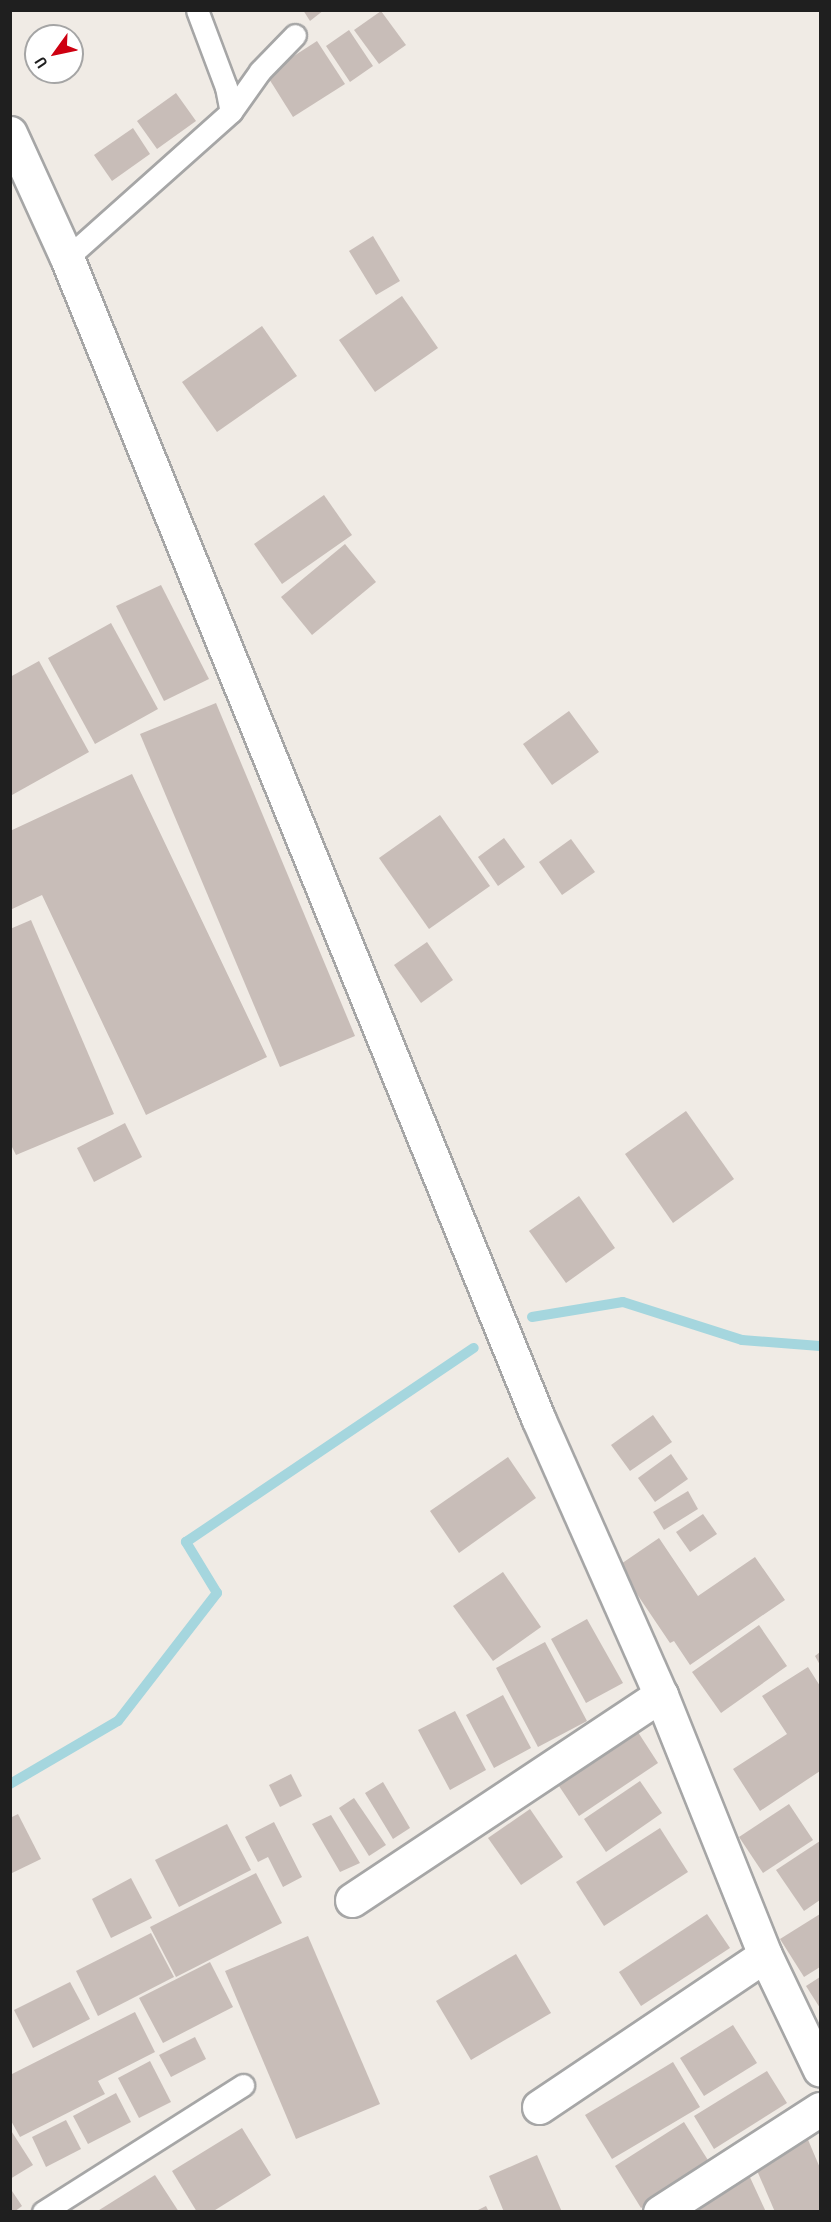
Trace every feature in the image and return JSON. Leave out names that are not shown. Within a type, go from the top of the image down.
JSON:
[{"type":"street","points":[[10,133],[67,258],[538,1418],[661,1695],[765,1956],[820,2070]]},
{"type":"street","points":[[352,1900],[661,1695]]},
{"type":"street","points":[[539,2107],[765,1956]]},
{"type":"street","points":[[660,2211],[820,2109]]},
{"type":"lane","points":[[196,10],[226,87],[231,112]]},
{"type":"lane","points":[[67,258],[231,112],[260,71],[296,35]]},
{"type":"lane","points":[[43,2211],[243,2085]]},
{"type":"building","points":[[303,10],[324,10],[310,21]]},
{"type":"building","points":[[381,11],[406,45],[379,64],[354,30]]},
{"type":"building","points":[[349,30],[373,66],[350,82],[326,46]]},
{"type":"building","points":[[317,41],[345,84],[293,117],[266,74]]},
{"type":"building","points":[[176,93],[196,121],[157,149],[137,121]]},
{"type":"building","points":[[133,128],[150,154],[112,181],[94,155]]},
{"type":"building","points":[[373,236],[400,281],[376,295],[349,251]]},
{"type":"building","points":[[402,296],[438,348],[375,392],[339,340]]},
{"type":"building","points":[[262,326],[297,376],[217,432],[182,382]]},
{"type":"building","points":[[324,495],[352,535],[282,584],[254,544]]},
{"type":"building","points":[[345,544],[376,582],[312,635],[281,597]]},
{"type":"building","points":[[161,585],[209,679],[164,701],[116,606]]},
{"type":"building","points":[[111,623],[158,709],[95,744],[48,658]]},
{"type":"building","points":[[39,661],[89,752],[12,795],[10,677]]},
{"type":"building","points":[[216,703],[355,1036],[280,1067],[140,734]]},
{"type":"building","points":[[569,711],[599,752],[552,785],[523,744]]},
{"type":"building","points":[[132,774],[267,1057],[146,1115],[42,895],[10,910],[10,831]]},
{"type":"building","points":[[440,815],[490,886],[429,929],[379,858]]},
{"type":"building","points":[[504,838],[525,867],[498,886],[478,857]]},
{"type":"building","points":[[571,839],[595,872],[562,895],[539,862]]},
{"type":"building","points":[[31,920],[114,1114],[16,1155],[10,1143],[10,929]]},
{"type":"building","points":[[427,942],[453,980],[421,1003],[394,965]]},
{"type":"building","points":[[686,1111],[734,1179],[673,1223],[625,1154]]},
{"type":"building","points":[[125,1123],[142,1157],[94,1182],[77,1148]]},
{"type":"building","points":[[579,1196],[615,1248],[566,1283],[529,1231]]},
{"type":"building","points":[[653,1415],[672,1442],[630,1471],[611,1445]]},
{"type":"building","points":[[671,1454],[688,1479],[655,1502],[638,1478]]},
{"type":"building","points":[[508,1457],[536,1498],[459,1553],[430,1511]]},
{"type":"building","points":[[688,1491],[698,1509],[664,1530],[653,1512]]},
{"type":"building","points":[[703,1514],[717,1534],[690,1552],[676,1532]]},
{"type":"building","points":[[659,1538],[698,1596],[755,1557],[785,1600],[690,1665],[674,1641],[670,1643],[618,1566]]},
{"type":"building","points":[[503,1572],[541,1627],[493,1661],[453,1606]]},
{"type":"building","points":[[587,1619],[623,1683],[586,1703],[551,1639]]},
{"type":"building","points":[[759,1625],[787,1666],[721,1713],[692,1672]]},
{"type":"building","points":[[545,1642],[587,1721],[538,1747],[496,1668]]},
{"type":"building","points":[[820,1652],[820,1665],[815,1656]]},
{"type":"building","points":[[808,1667],[820,1686],[820,1771],[760,1811],[733,1769],[787,1734],[762,1696]]},
{"type":"building","points":[[503,1695],[531,1748],[494,1768],[466,1715]]},
{"type":"building","points":[[455,1711],[486,1770],[450,1790],[418,1730]]},
{"type":"building","points":[[634,1726],[658,1763],[579,1816],[555,1780]]},
{"type":"building","points":[[291,1774],[302,1796],[280,1807],[269,1785]]},
{"type":"building","points":[[640,1781],[662,1813],[606,1852],[584,1819]]},
{"type":"building","points":[[383,1782],[410,1828],[393,1839],[365,1793]]},
{"type":"building","points":[[354,1798],[386,1845],[369,1856],[339,1808]]},
{"type":"building","points":[[789,1804],[813,1840],[763,1873],[739,1837]]},
{"type":"building","points":[[530,1809],[563,1857],[521,1885],[488,1838]]},
{"type":"building","points":[[18,1814],[41,1859],[10,1874],[10,1818]]},
{"type":"building","points":[[331,1815],[360,1863],[340,1872],[312,1824]]},
{"type":"building","points":[[274,1822],[302,1877],[283,1887],[268,1857],[258,1862],[245,1837]]},
{"type":"building","points":[[227,1824],[251,1870],[179,1907],[155,1860]]},
{"type":"building","points":[[660,1828],[688,1872],[604,1926],[576,1882]]},
{"type":"building","points":[[820,1841],[820,1900],[804,1911],[776,1870]]},
{"type":"building","points":[[256,1873],[282,1923],[176,1977],[150,1927]]},
{"type":"building","points":[[131,1878],[152,1918],[111,1938],[92,1899]]},
{"type":"building","points":[[707,1914],[730,1948],[641,2006],[619,1972]]},
{"type":"building","points":[[820,1914],[820,1967],[804,1977],[780,1939]]},
{"type":"building","points":[[151,1933],[174,1977],[98,2016],[76,1971]]},
{"type":"building","points":[[308,1936],[380,2104],[296,2139],[225,1971]]},
{"type":"building","points":[[516,1954],[551,2013],[471,2060],[436,2001]]},
{"type":"building","points":[[210,1962],[233,2007],[163,2043],[139,1998]]},
{"type":"building","points":[[820,1977],[820,2008],[806,1986]]},
{"type":"building","points":[[70,1982],[90,2019],[33,2048],[14,2010]]},
{"type":"building","points":[[135,2012],[155,2052],[98,2081],[105,2094],[20,2137],[10,2119],[10,2075]]},
{"type":"building","points":[[733,2025],[757,2063],[704,2096],[680,2058]]},
{"type":"building","points":[[195,2037],[206,2059],[171,2077],[159,2055]]},
{"type":"building","points":[[150,2061],[171,2102],[139,2118],[118,2078]]},
{"type":"building","points":[[673,2062],[700,2107],[612,2159],[585,2115]]},
{"type":"building","points":[[767,2071],[787,2103],[714,2149],[694,2116]]},
{"type":"building","points":[[116,2093],[131,2122],[88,2144],[73,2116]]},
{"type":"building","points":[[66,2120],[81,2149],[46,2167],[32,2137]]},
{"type":"building","points":[[684,2122],[711,2165],[641,2208],[615,2166]]},
{"type":"building","points":[[242,2128],[271,2175],[212,2212],[197,2212],[172,2171]]},
{"type":"building","points":[[10,2129],[33,2165],[10,2179]]},
{"type":"building","points":[[806,2135],[820,2168],[820,2212],[775,2212],[752,2159]]},
{"type":"building","points":[[537,2155],[562,2212],[504,2212],[489,2176]]},
{"type":"building","points":[[748,2173],[766,2212],[701,2212],[694,2198]]},
{"type":"building","points":[[155,2175],[179,2212],[96,2212]]},
{"type":"building","points":[[10,2188],[22,2206],[14,2212],[10,2212]]},
{"type":"building","points":[[486,2206],[489,2212],[474,2212]]},
{"type":"waterway","points":[[532,1317],[623,1302],[742,1340],[820,1346]]},
{"type":"waterway","points":[[10,1784],[118,1721],[217,1593],[186,1542],[474,1348]]}]
